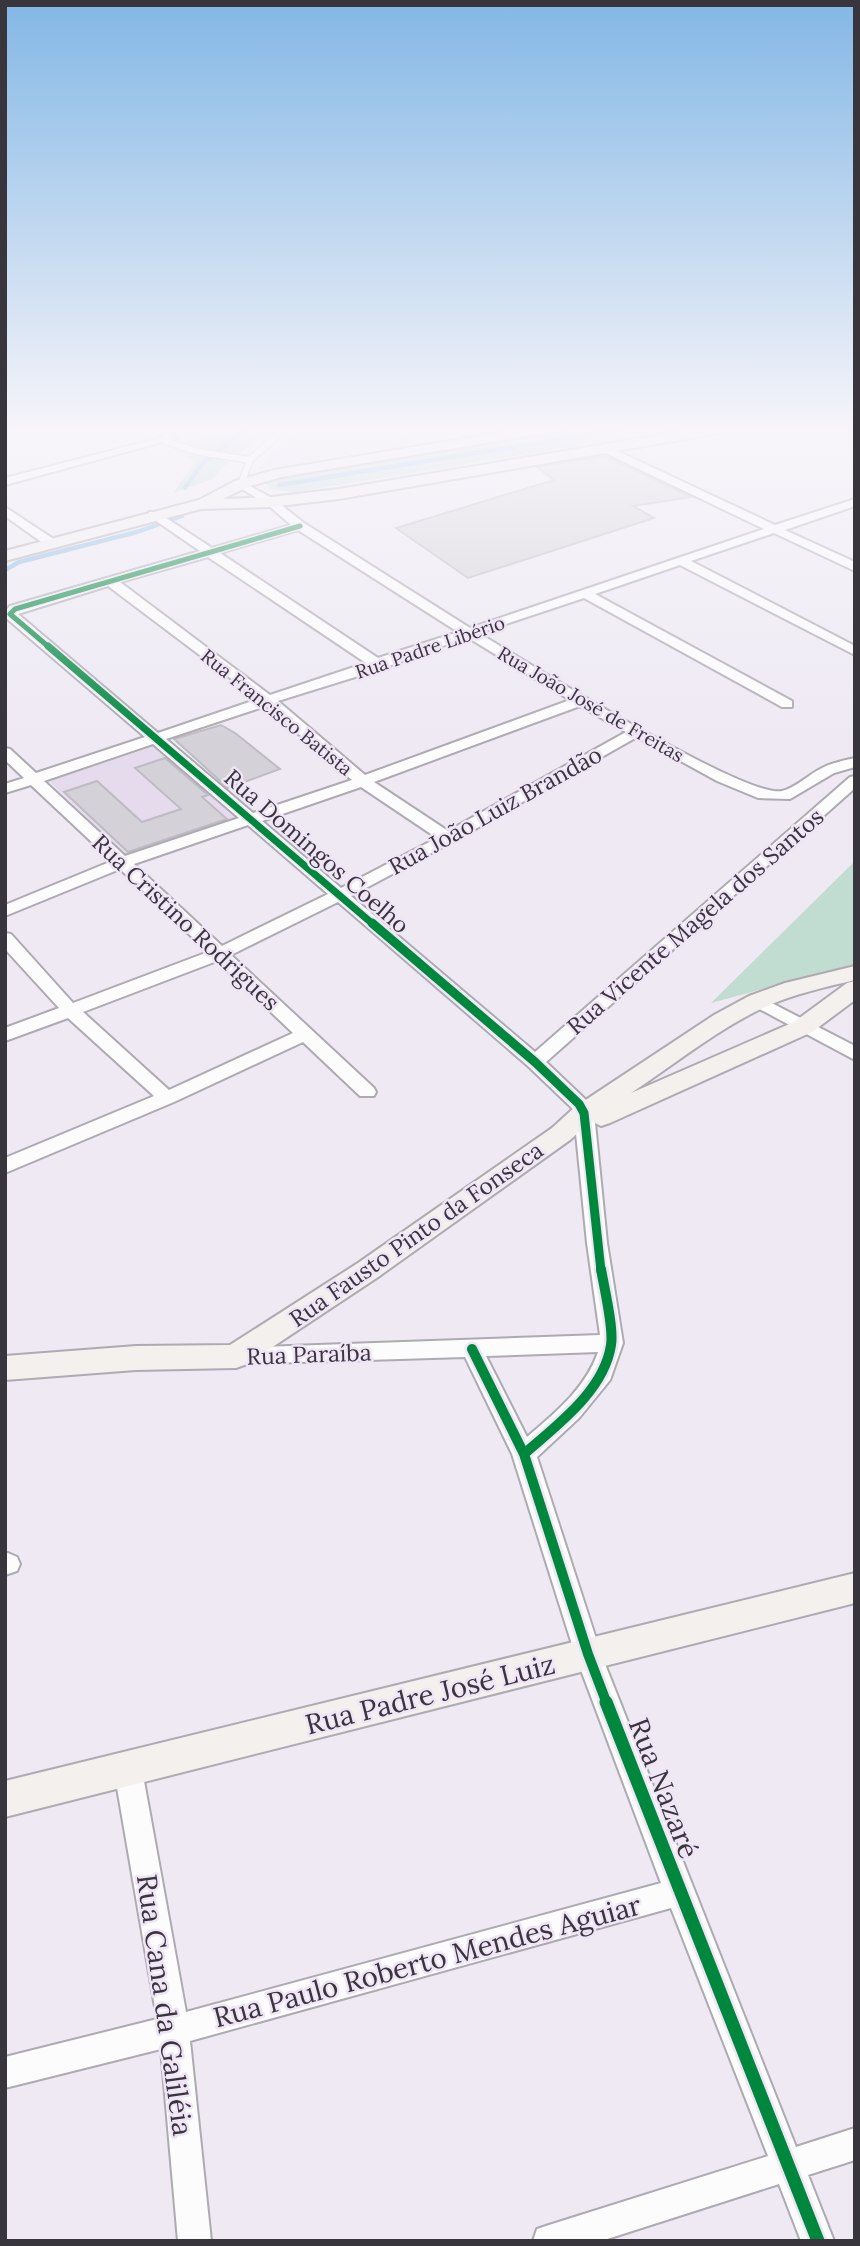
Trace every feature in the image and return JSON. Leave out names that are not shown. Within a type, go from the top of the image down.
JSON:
[{"type":"street","points":[[35,532],[51,543]]},
{"type":"street","points":[[5,556],[95,532]]},
{"type":"street","points":[[180,532],[379,665]]},
{"type":"street","points":[[110,581],[279,532]]},
{"type":"street","name":"Rua João José de Freitas","points":[[309,532],[581,701],[722,778],[758,793],[775,796],[793,793],[830,770],[855,762]]},
{"type":"street","name":"Rua Padre Libério","points":[[5,789],[770,532]]},
{"type":"street","points":[[779,532],[855,567]]},
{"type":"street","points":[[681,561],[855,651]]},
{"type":"street","name":"Rua Domingos Coelho","points":[[110,581],[15,609],[10,614],[535,1062],[579,1104],[577,1124]]},
{"type":"street","name":"Rua Francisco Batista","points":[[110,581],[269,701],[363,780],[448,838]]},
{"type":"street","points":[[586,594],[787,704]]},
{"type":"street","points":[[5,911],[124,862],[581,701]]},
{"type":"street","name":"Rua João Luiz Brandão","points":[[5,1035],[221,953],[448,838],[636,732]]},
{"type":"street","name":"Rua Cristino Rodrigues","points":[[5,752],[367,1092]]},
{"type":"street","name":"Rua Vicente Magela dos Santos","points":[[535,1062],[855,780]]},
{"type":"street","points":[[5,938],[69,1009],[167,1098]]},
{"type":"street","name":"Rua Fausto Pinto da Fonseca","points":[[236,1356],[379,1263],[723,1020],[758,1001],[793,988],[855,973]]},
{"type":"street","name":"Rua Fausto Pinto da Fonseca","points":[[577,1124],[803,1027],[855,988]]},
{"type":"street","points":[[758,1001],[855,1054]]},
{"type":"street","points":[[5,1166],[167,1098],[305,1034]]},
{"type":"street","points":[[670,1056],[697,1074]]},
{"type":"street","points":[[524,1454],[571,1412],[602,1374],[612,1343],[577,1124]]},
{"type":"street","name":"Rua Paraíba","points":[[5,1368],[136,1358],[612,1343]]},
{"type":"street","name":"Rua Nazaré","points":[[472,1349],[524,1454],[588,1654],[818,2241]]},
{"type":"street","name":"Rua Padre José Luiz","points":[[5,1799],[855,1588]]},
{"type":"street","name":"Rua Cana da Galiléia","points":[[128,1770],[174,2030],[195,2241]]},
{"type":"street","name":"Rua Paulo Roberto Mendes Aguiar","points":[[5,2073],[174,2030],[679,1892]]},
{"type":"street","points":[[549,2241],[855,2144]]},
{"type":"shaded area","points":[[155,746],[238,818],[129,858],[49,781]]},
{"type":"green space","points":[[855,861],[855,964],[711,1003]]},
{"type":"building","points":[[401,532],[611,532],[468,578]]},
{"type":"building","points":[[221,725],[280,769],[228,788],[174,739]]},
{"type":"building","points":[[165,758],[208,795],[202,797],[227,819],[128,852],[64,792],[97,781],[142,822],[181,809],[135,768]]},
{"type":"waterway","points":[[5,570],[19,562],[138,532]]},
{"type":"cycle path","points":[[280,532],[15,609],[10,614],[535,1062],[579,1104],[584,1113],[597,1243],[612,1343],[602,1374],[571,1412],[524,1454]]},
{"type":"cycle path","points":[[472,1349],[524,1454],[588,1654],[818,2241]]}]
